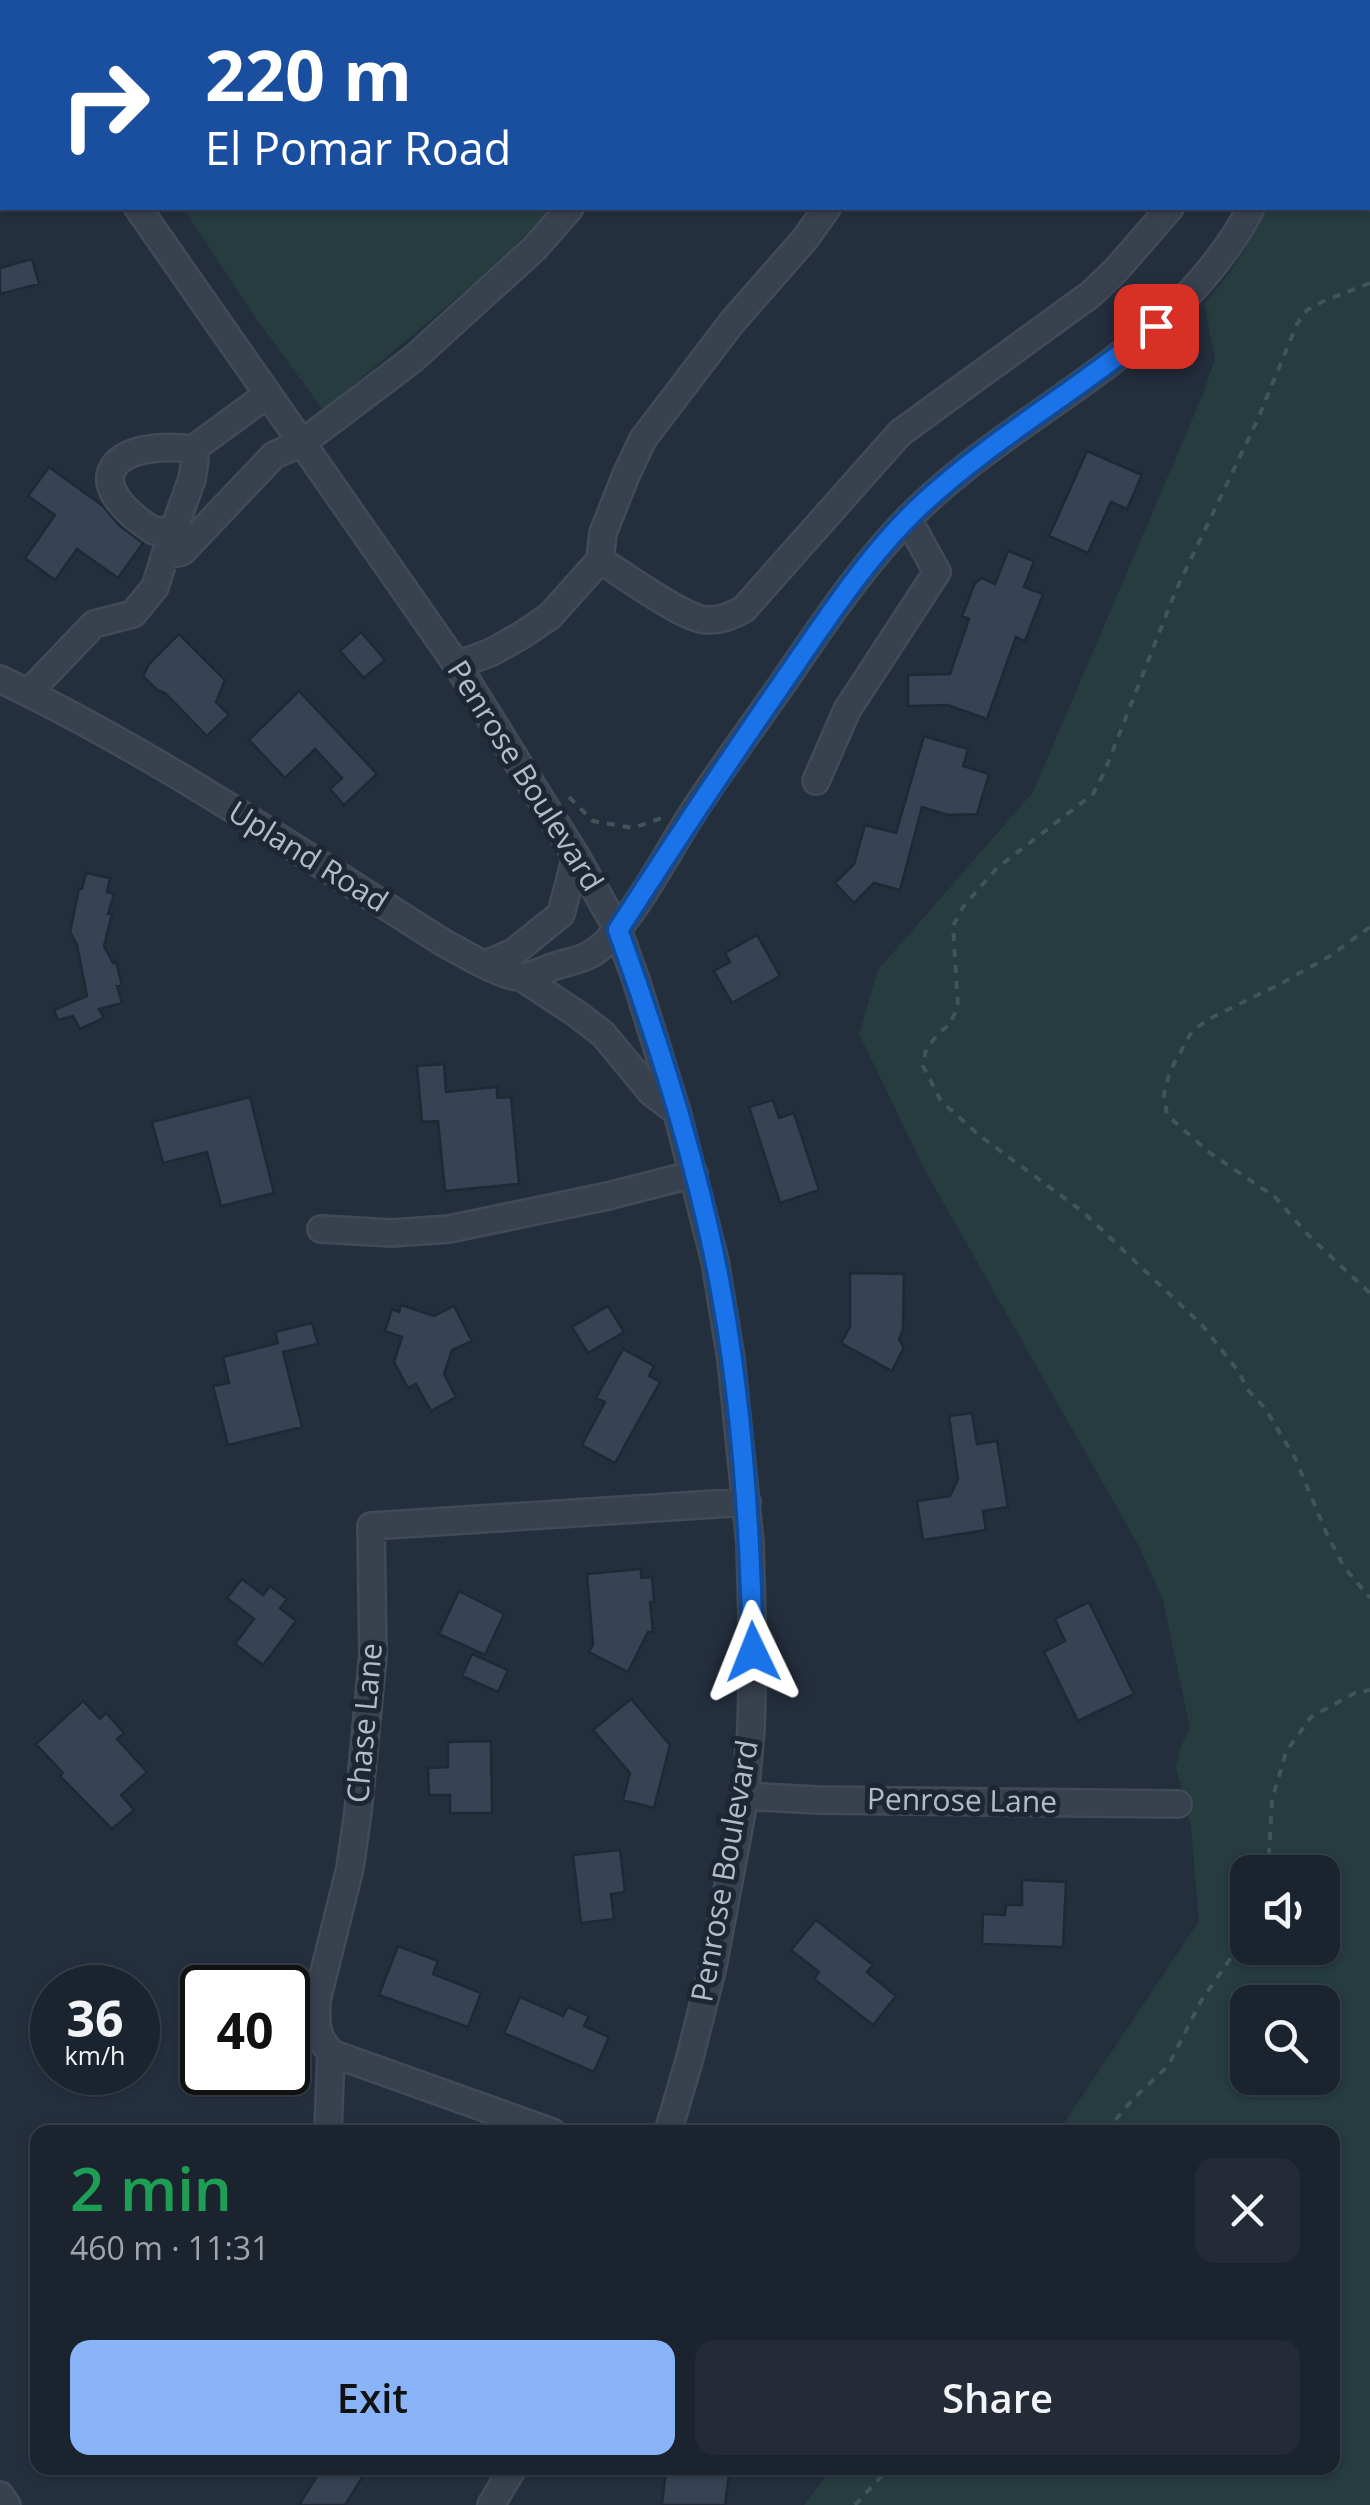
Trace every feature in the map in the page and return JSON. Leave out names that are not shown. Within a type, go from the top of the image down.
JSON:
[{"type":"street","name":"Penrose Boulevard","points":[[139,210],[457,665],[576,856],[618,930],[677,1112],[722,1298],[747,1502],[753,1652],[745,1796],[712,1966],[670,2125]]},
{"type":"street","points":[[166,555],[182,552],[274,455],[302,443],[413,359],[534,249],[568,210]]},
{"type":"street","points":[[457,665],[492,652],[550,616],[600,560],[603,533],[643,439],[733,321],[826,210]]},
{"type":"street","points":[[600,560],[688,615],[706,620],[728,618],[744,609],[900,433],[1091,294],[1168,210]]},
{"type":"street","points":[[520,977],[591,954],[618,930],[694,810],[824,624],[859,575],[908,519],[951,479],[1156,326],[1210,270],[1232,242],[1249,210]]},
{"type":"street","points":[[174,530],[154,530],[116,499],[111,490],[114,466],[123,456],[138,450],[160,446],[193,449],[268,394]]},
{"type":"street","points":[[28,693],[94,624],[133,614],[156,587],[192,479],[193,449]]},
{"type":"street","points":[[816,781],[868,675],[938,572],[908,519]]},
{"type":"street","name":"Upland Road","points":[[0,680],[196,786],[444,943],[520,977],[602,1034],[651,1092],[677,1112]]},
{"type":"street","points":[[486,964],[514,952],[561,914],[576,856]]},
{"type":"street","points":[[321,1230],[392,1232],[449,1228],[694,1174]]},
{"type":"street","name":"Chase Lane","points":[[330,2053],[320,2040],[317,2000],[350,1868],[360,1795],[373,1655],[371,1526],[747,1502]]},
{"type":"street","name":"Penrose Lane","points":[[745,1796],[1178,1804]]},
{"type":"street","points":[[328,2125],[330,2053],[532,2125]]},
{"type":"street","points":[[491,2505],[509,2475]]},
{"type":"street","points":[[0,2495],[7,2505]]},
{"type":"path","points":[[1370,283],[1307,310],[1296,324],[1265,404],[1176,590],[1104,774],[1092,794],[997,868],[963,907],[953,926],[958,1006],[950,1024],[926,1049],[923,1066],[941,1101],[980,1136],[1082,1211],[1202,1325],[1240,1372],[1247,1389],[1264,1408],[1295,1458],[1344,1567],[1370,1598]]},
{"type":"path","points":[[1370,928],[1330,956],[1192,1031],[1170,1071],[1164,1094],[1167,1115],[1210,1153],[1275,1197],[1310,1237],[1370,1293]]},
{"type":"path","points":[[1269,1855],[1272,1800],[1286,1752],[1311,1717],[1355,1693],[1370,1690]]},
{"type":"path","points":[[1110,2125],[1168,2066],[1200,2001],[1230,1958]]},
{"type":"path","points":[[854,2505],[882,2475]]},
{"type":"green space","points":[[184,210],[549,210],[502,260],[323,410]]},
{"type":"green space","points":[[1264,210],[1370,210],[1370,2505],[804,2505],[827,2475],[1340,2475],[1340,2125],[1063,2125],[1199,1921],[1191,1826],[1176,1767],[1190,1728],[1163,1600],[1139,1546],[927,1174],[859,1034],[878,970],[1033,792],[1203,394],[1215,359],[1204,304],[1239,259]]},
{"type":"building","points":[[32,259],[39,284],[0,294],[0,268]]},
{"type":"building","points":[[1087,451],[1142,475],[1127,509],[1111,502],[1088,553],[1049,536]]},
{"type":"building","points":[[49,467],[103,506],[119,525],[143,543],[118,578],[77,549],[55,580],[25,558],[55,515],[28,496]]},
{"type":"building","points":[[1008,551],[1034,561],[1024,587],[1043,594],[1025,641],[1016,637],[987,719],[948,705],[908,706],[908,675],[950,674],[969,619],[962,616],[975,583],[982,578],[995,584]]},
{"type":"building","points":[[361,632],[385,660],[364,678],[340,651]]},
{"type":"building","points":[[179,634],[225,680],[216,702],[229,715],[207,736],[143,676],[149,664]]},
{"type":"building","points":[[299,691],[377,774],[344,805],[330,789],[342,778],[315,749],[285,778],[249,740]]},
{"type":"building","points":[[924,736],[968,749],[963,766],[989,774],[977,814],[948,815],[922,807],[900,890],[874,883],[854,903],[835,883],[854,864],[865,825],[896,833]]},
{"type":"building","points":[[86,873],[110,878],[107,892],[114,894],[104,946],[116,962],[122,1003],[99,1009],[104,1018],[80,1029],[73,1016],[58,1020],[54,1010],[87,996],[77,945],[70,932]]},
{"type":"building","points":[[757,935],[780,976],[732,1003],[714,971],[730,962],[725,953]]},
{"type":"building","points":[[444,1064],[446,1092],[497,1087],[497,1098],[511,1097],[519,1184],[445,1191],[438,1121],[422,1122],[417,1066]]},
{"type":"building","points":[[250,1097],[274,1193],[221,1206],[207,1152],[163,1163],[152,1122]]},
{"type":"building","points":[[773,1100],[779,1118],[794,1113],[819,1190],[780,1203],[749,1107]]},
{"type":"building","points":[[850,1273],[904,1274],[903,1329],[899,1340],[904,1347],[892,1371],[841,1343],[850,1327]]},
{"type":"building","points":[[401,1305],[434,1316],[454,1306],[472,1341],[452,1350],[444,1374],[456,1397],[431,1411],[416,1384],[408,1388],[394,1362],[402,1337],[385,1331],[392,1309],[399,1312]]},
{"type":"building","points":[[608,1306],[624,1332],[588,1353],[572,1327]]},
{"type":"building","points":[[312,1323],[318,1344],[283,1352],[302,1427],[228,1445],[213,1386],[229,1383],[223,1357],[278,1343],[275,1332]]},
{"type":"building","points":[[623,1349],[654,1366],[649,1376],[660,1382],[615,1463],[582,1445],[605,1402],[596,1398]]},
{"type":"building","points":[[972,1413],[977,1444],[997,1441],[1008,1507],[983,1511],[986,1530],[923,1540],[917,1501],[950,1496],[958,1479],[949,1416]]},
{"type":"building","points":[[641,1569],[641,1578],[652,1577],[653,1632],[648,1632],[628,1672],[589,1652],[593,1645],[587,1574]]},
{"type":"building","points":[[242,1579],[263,1595],[270,1586],[287,1599],[280,1608],[296,1621],[263,1665],[235,1644],[254,1619],[227,1598]]},
{"type":"building","points":[[459,1591],[504,1614],[485,1655],[439,1634]]},
{"type":"building","points":[[1089,1602],[1134,1694],[1078,1721],[1044,1652],[1065,1641],[1055,1619]]},
{"type":"building","points":[[472,1654],[508,1670],[498,1692],[462,1676]]},
{"type":"building","points":[[631,1699],[670,1745],[654,1808],[623,1800],[630,1773],[593,1730]]},
{"type":"building","points":[[83,1701],[100,1719],[106,1713],[124,1733],[117,1739],[147,1772],[121,1795],[134,1810],[112,1829],[60,1776],[63,1773],[36,1744]]},
{"type":"building","points":[[491,1741],[492,1813],[450,1813],[450,1795],[429,1795],[428,1768],[448,1767],[448,1742]]},
{"type":"building","points":[[620,1850],[625,1892],[611,1894],[614,1919],[581,1923],[573,1855]]},
{"type":"building","points":[[1022,1880],[1066,1882],[1063,1947],[982,1944],[983,1914],[1005,1915],[1006,1905],[1022,1905]]},
{"type":"building","points":[[816,1920],[873,1965],[867,1972],[896,1996],[873,2025],[814,1979],[819,1972],[791,1950]]},
{"type":"building","points":[[398,1946],[438,1961],[433,1974],[481,1993],[468,2027],[379,1995]]},
{"type":"building","points":[[520,1997],[563,2016],[568,2007],[589,2016],[584,2026],[609,2037],[594,2072],[504,2033]]},
{"type":"building","points":[[318,2475],[364,2475],[345,2505],[299,2505]]},
{"type":"building","points":[[665,2475],[729,2475],[725,2505],[662,2505]]},
{"type":"route","points":[[753,1652],[747,1502],[722,1298],[677,1112],[618,930],[694,810],[859,575],[891,536],[951,479],[1156,326]]}]
